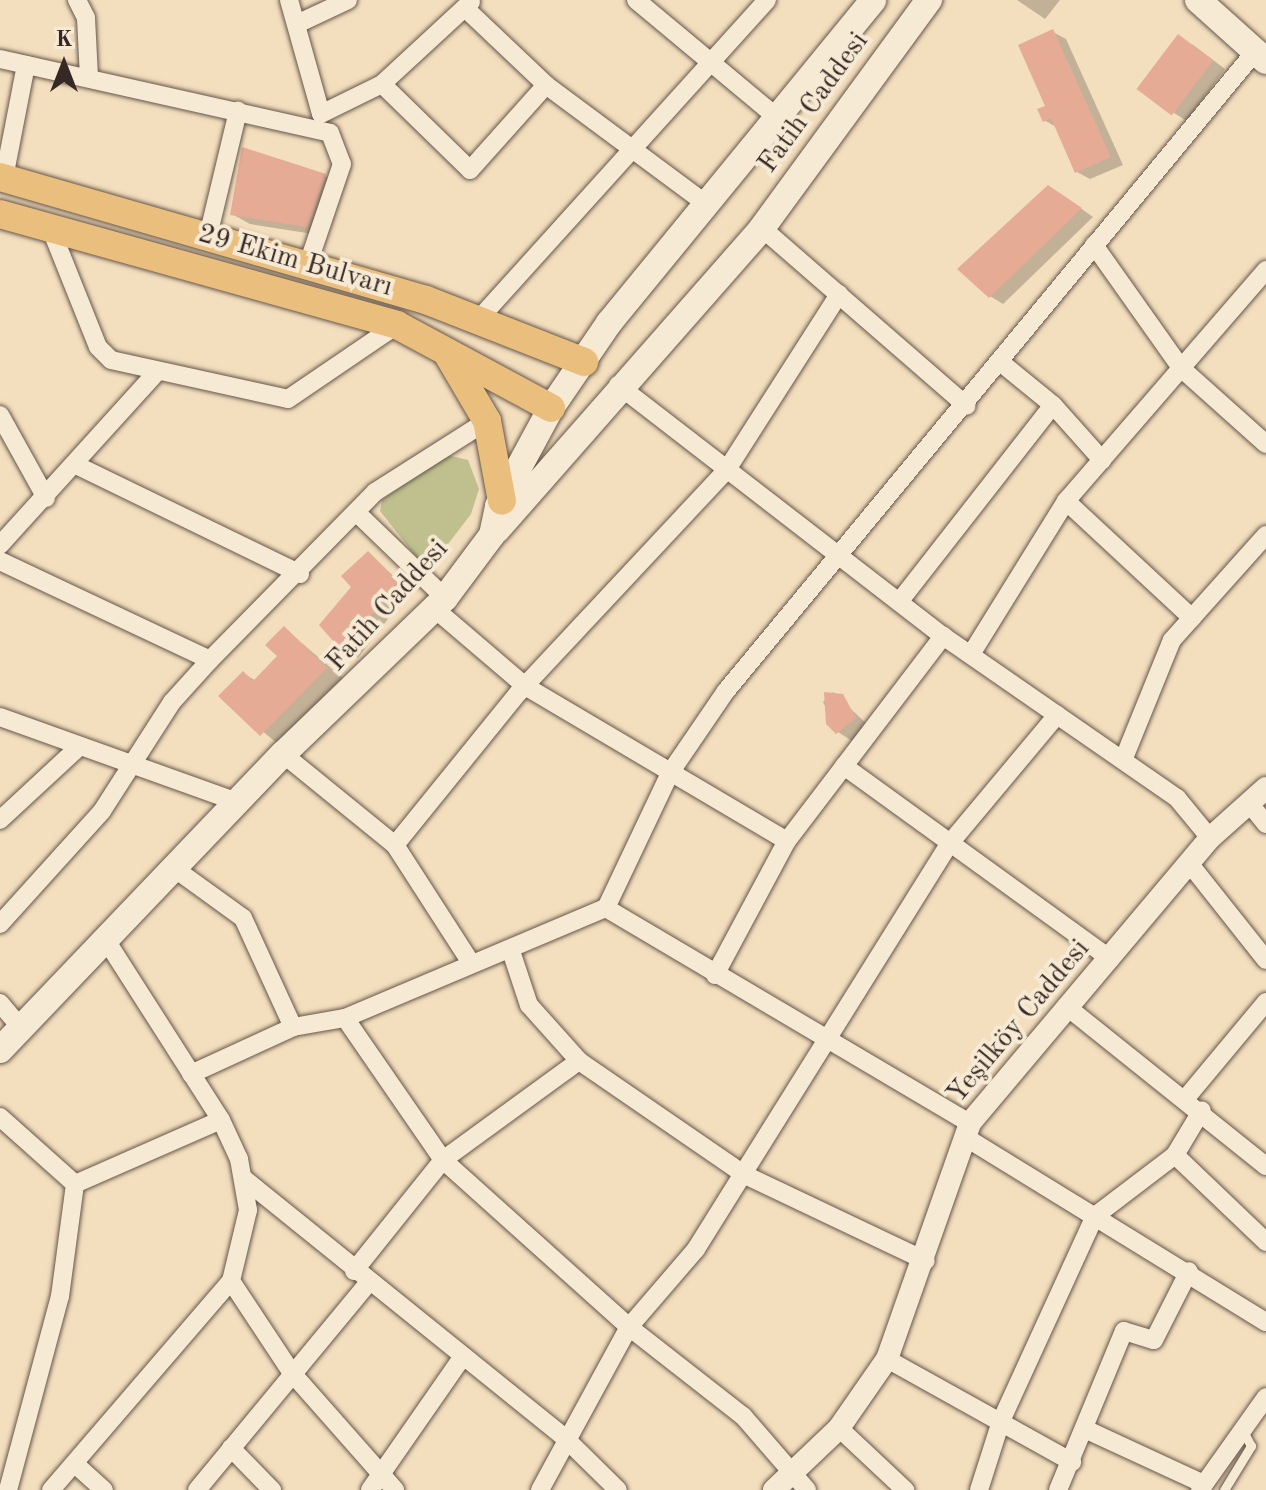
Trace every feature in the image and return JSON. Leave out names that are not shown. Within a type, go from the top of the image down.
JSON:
[{"type":"main road","name":"Fatih Caddesi","points":[[492,535],[502,501],[551,408],[706,204],[781,121],[873,0]]},
{"type":"main road","name":"Fatih Caddesi","points":[[0,1050],[19,1026],[178,871],[283,754],[440,604],[492,535],[618,385],[762,228],[929,0]]},
{"type":"main road","points":[[1198,0],[1260,57]]},
{"type":"main road","name":"29 Ekim Bulvarı","points":[[2,177],[308,264],[478,320],[584,362]]},
{"type":"main road","name":"29 Ekim Bulvarı","points":[[2,218],[50,227],[397,325],[551,408]]},
{"type":"main road","points":[[445,349],[487,421],[502,501]]},
{"type":"main road","points":[[584,362],[618,385]]},
{"type":"main road","points":[[551,408],[584,426]]},
{"type":"street","points":[[77,0],[86,18],[89,78]]},
{"type":"street","points":[[289,0],[299,23],[318,121],[336,139],[342,155],[308,264]]},
{"type":"street","points":[[299,23],[348,0]]},
{"type":"street","points":[[636,0],[781,121]]},
{"type":"street","points":[[478,320],[767,0]]},
{"type":"street","points":[[0,59],[238,111],[318,121],[382,84],[469,4],[546,85],[706,204]]},
{"type":"street","points":[[191,1074],[293,1027],[345,1018],[469,960],[511,951],[606,908],[670,773],[840,552],[967,406],[999,361],[1094,245],[1260,57]]},
{"type":"street","points":[[2,177],[26,65]]},
{"type":"street","points":[[382,84],[470,170],[546,85]]},
{"type":"street","points":[[208,236],[238,111]]},
{"type":"street","points":[[50,227],[98,347],[111,360],[288,399],[397,325]]},
{"type":"street","points":[[762,228],[967,406]]},
{"type":"street","points":[[1094,245],[1181,368],[1266,444]]},
{"type":"street","points":[[973,651],[1066,501],[1266,270]]},
{"type":"street","points":[[395,845],[525,686],[726,471],[839,294]]},
{"type":"street","points":[[999,361],[1053,405],[1102,460]]},
{"type":"street","points":[[0,545],[78,466],[158,371]]},
{"type":"street","points":[[618,385],[726,471],[840,552],[943,636],[973,651],[1057,715],[1124,758],[1177,798],[1210,838]]},
{"type":"street","points":[[899,602],[1053,405]]},
{"type":"street","points":[[0,415],[46,498]]},
{"type":"street","points":[[0,924],[137,766],[172,702],[210,660],[300,574],[375,492],[487,421]]},
{"type":"street","points":[[78,466],[300,574]]},
{"type":"street","points":[[1066,501],[1192,618]]},
{"type":"street","points":[[357,513],[440,604],[525,686],[787,841]]},
{"type":"street","points":[[1124,758],[1172,640],[1266,535]]},
{"type":"street","points":[[0,561],[210,660]]},
{"type":"street","points":[[715,975],[787,841],[943,636]]},
{"type":"street","points":[[540,1490],[565,1438],[629,1327],[696,1249],[745,1175],[823,1038],[950,843],[1057,715]]},
{"type":"street","points":[[0,717],[237,802]]},
{"type":"street","points":[[0,820],[80,746]]},
{"type":"street","points":[[283,754],[395,845],[469,960]]},
{"type":"street","points":[[844,766],[1111,959]]},
{"type":"street","name":"Yeşilköy Caddesi","points":[[774,1490],[839,1428],[887,1359],[926,1261],[968,1130],[1066,1006],[1193,868],[1210,838],[1266,788]]},
{"type":"street","points":[[1249,803],[1266,824]]},
{"type":"street","points":[[1193,868],[1266,960]]},
{"type":"street","points":[[178,871],[243,918],[293,1027]]},
{"type":"street","points":[[606,908],[823,1038],[968,1130],[1095,1216],[1189,1271],[1266,1322]]},
{"type":"street","points":[[51,1490],[231,1281],[248,1210],[243,1178],[221,1120],[106,940]]},
{"type":"street","points":[[511,951],[529,1005],[579,1061],[745,1175],[926,1261]]},
{"type":"street","points":[[1186,1098],[1266,1002]]},
{"type":"street","points":[[0,1003],[19,1026]]},
{"type":"street","points":[[1066,1006],[1202,1110],[1266,1166]]},
{"type":"street","points":[[345,1018],[443,1160],[629,1327],[743,1416],[795,1470],[807,1490]]},
{"type":"street","points":[[197,1490],[292,1373],[443,1160],[579,1061]]},
{"type":"street","points":[[979,1490],[1001,1421],[1095,1216],[1175,1155],[1202,1110]]},
{"type":"street","points":[[0,1117],[75,1184]]},
{"type":"street","points":[[75,1184],[221,1120]]},
{"type":"street","points":[[1175,1155],[1266,1242]]},
{"type":"street","points":[[243,1178],[361,1277],[565,1438],[618,1490]]},
{"type":"street","points":[[8,1490],[60,1296],[75,1184]]},
{"type":"street","points":[[1058,1490],[1087,1430],[1124,1331],[1154,1340],[1189,1271]]},
{"type":"street","points":[[231,1281],[292,1373],[376,1483],[395,1490]]},
{"type":"street","points":[[376,1483],[463,1356]]},
{"type":"street","points":[[887,1359],[1072,1462]]},
{"type":"street","points":[[1087,1430],[1202,1487],[1266,1397]]},
{"type":"street","points":[[839,1428],[905,1490]]},
{"type":"street","points":[[231,1448],[272,1490]]},
{"type":"street","points":[[75,1464],[104,1490]]},
{"type":"lane","points":[[1224,1490],[1251,1446],[1242,1429]]},
{"type":"green space","points":[[447,455],[468,460],[479,489],[471,514],[432,565],[422,564],[380,511],[382,500]]},
{"type":"building","points":[[1053,29],[1111,157],[1075,173],[1051,118],[1043,122],[1037,109],[1045,106],[1018,45]]},
{"type":"building","points":[[1178,34],[1213,60],[1172,116],[1136,89]]},
{"type":"building","points":[[242,147],[326,174],[308,227],[230,215]]},
{"type":"building","points":[[1048,185],[1082,208],[989,298],[957,269]]},
{"type":"building","points":[[368,551],[398,581],[343,652],[319,625],[351,587],[341,576]]},
{"type":"building","points":[[284,626],[327,668],[260,736],[218,696],[243,671],[253,681],[277,656],[265,645]]},
{"type":"building","points":[[824,692],[843,694],[856,718],[836,734],[826,724]]}]
